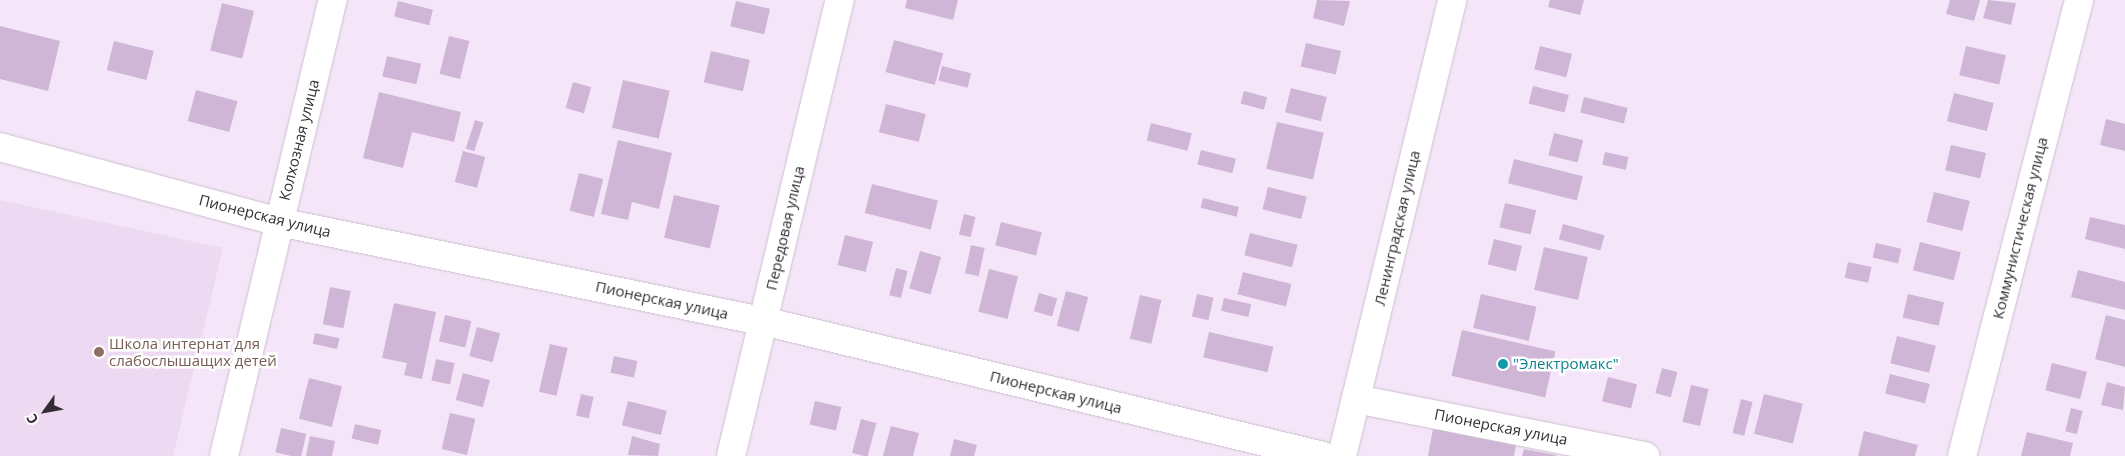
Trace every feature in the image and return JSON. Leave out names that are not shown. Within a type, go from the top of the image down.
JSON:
[{"type":"street","name":"Колхозная улица","points":[[224,456],[333,0]]},
{"type":"street","name":"Передовая улица","points":[[731,456],[840,0]]},
{"type":"street","name":"Ленинградская улица","points":[[1342,456],[1452,0]]},
{"type":"street","name":"Коммунистическая улица","points":[[1962,456],[2079,0]]},
{"type":"street","name":"Пионерская улица","points":[[0,147],[279,222],[763,321],[1322,456]]},
{"type":"street","name":"Пионерская улица","points":[[1356,399],[1645,456]]},
{"type":"shaded area","name":"Школа интернат для слабослышащих детей","points":[[0,200],[223,248],[173,456],[0,456]]},
{"type":"building","points":[[907,0],[958,0],[953,20],[905,8]]},
{"type":"building","points":[[1317,0],[1350,1],[1344,26],[1313,18]]},
{"type":"building","points":[[1550,0],[1584,0],[1580,15],[1548,7]]},
{"type":"building","points":[[1950,0],[1980,0],[1974,21],[1946,14]]},
{"type":"building","points":[[1988,0],[2016,3],[2011,25],[1983,18]]},
{"type":"building","points":[[398,1],[433,10],[429,25],[394,17]]},
{"type":"building","points":[[736,1],[770,9],[764,34],[730,26]]},
{"type":"building","points":[[222,3],[254,11],[242,59],[210,51]]},
{"type":"building","points":[[0,26],[60,41],[48,91],[0,79]]},
{"type":"building","points":[[449,36],[469,41],[460,79],[440,74]]},
{"type":"building","points":[[894,40],[943,53],[935,85],[885,72]]},
{"type":"building","points":[[114,41],[154,51],[147,80],[107,70]]},
{"type":"building","points":[[1306,43],[1341,51],[1336,74],[1301,66]]},
{"type":"building","points":[[1540,46],[1572,54],[1566,77],[1534,69]]},
{"type":"building","points":[[1966,46],[2006,55],[1999,84],[1959,75]]},
{"type":"building","points":[[711,51],[750,60],[743,91],[704,82]]},
{"type":"building","points":[[387,56],[421,64],[416,84],[382,76]]},
{"type":"building","points":[[942,66],[971,73],[967,88],[938,81]]},
{"type":"building","points":[[623,80],[670,91],[659,139],[612,128]]},
{"type":"building","points":[[573,82],[591,87],[584,113],[566,108]]},
{"type":"building","points":[[1533,86],[1569,95],[1565,112],[1529,103]]},
{"type":"building","points":[[1291,88],[1327,97],[1321,121],[1285,112]]},
{"type":"building","points":[[196,90],[238,101],[229,132],[188,121]]},
{"type":"building","points":[[1244,91],[1267,97],[1264,110],[1241,104]]},
{"type":"building","points":[[379,92],[461,112],[454,142],[412,132],[403,168],[363,158]]},
{"type":"building","points":[[1954,93],[1994,103],[1987,131],[1947,121]]},
{"type":"building","points":[[1584,97],[1628,108],[1624,123],[1580,113]]},
{"type":"building","points":[[886,104],[926,114],[919,142],[879,132]]},
{"type":"building","points":[[2106,119],[2125,124],[2125,151],[2100,145]]},
{"type":"building","points":[[475,120],[484,123],[474,151],[466,149]]},
{"type":"building","points":[[1277,122],[1324,133],[1313,180],[1266,169]]},
{"type":"building","points":[[1151,123],[1192,133],[1187,151],[1147,140]]},
{"type":"building","points":[[1554,133],[1583,140],[1578,163],[1548,155]]},
{"type":"building","points":[[618,140],[672,153],[659,209],[632,202],[628,220],[601,214]]},
{"type":"building","points":[[1951,145],[1986,153],[1980,178],[1945,170]]},
{"type":"building","points":[[1201,150],[1236,159],[1232,173],[1197,165]]},
{"type":"building","points":[[463,151],[485,157],[477,188],[455,182]]},
{"type":"building","points":[[1605,152],[1628,157],[1626,170],[1602,165]]},
{"type":"building","points":[[1514,159],[1583,176],[1577,200],[1508,183]]},
{"type":"building","points":[[579,173],[603,179],[594,217],[570,211]]},
{"type":"building","points":[[872,184],[938,200],[931,230],[865,213]]},
{"type":"building","points":[[1268,187],[1307,197],[1301,219],[1262,209]]},
{"type":"building","points":[[1934,192],[1970,201],[1962,231],[1927,222]]},
{"type":"building","points":[[674,195],[720,206],[710,248],[664,238]]},
{"type":"building","points":[[1203,198],[1239,207],[1236,217],[1201,208]]},
{"type":"building","points":[[1505,203],[1536,210],[1531,235],[1499,227]]},
{"type":"building","points":[[964,214],[976,217],[971,237],[959,234]]},
{"type":"building","points":[[2090,217],[2125,225],[2125,249],[2085,239]]},
{"type":"building","points":[[1001,222],[1042,232],[1036,255],[995,245]]},
{"type":"building","points":[[1563,224],[1605,235],[1600,251],[1559,239]]},
{"type":"building","points":[[1250,233],[1298,245],[1292,267],[1244,255]]},
{"type":"building","points":[[845,235],[873,242],[866,272],[838,265]]},
{"type":"building","points":[[1494,239],[1522,246],[1516,271],[1488,264]]},
{"type":"building","points":[[1920,242],[1961,252],[1954,280],[1913,270]]},
{"type":"building","points":[[1876,243],[1901,249],[1898,263],[1873,258]]},
{"type":"building","points":[[971,245],[985,248],[979,276],[965,273]]},
{"type":"building","points":[[1544,247],[1588,257],[1578,300],[1534,290]]},
{"type":"building","points":[[920,251],[941,257],[930,295],[909,288]]},
{"type":"building","points":[[1848,262],[1871,267],[1868,283],[1845,278]]},
{"type":"building","points":[[896,268],[908,271],[901,298],[889,295]]},
{"type":"building","points":[[989,269],[1018,276],[1007,319],[978,312]]},
{"type":"building","points":[[2078,270],[2125,282],[2125,310],[2071,297]]},
{"type":"building","points":[[1243,272],[1292,284],[1286,306],[1237,294]]},
{"type":"building","points":[[330,287],[351,291],[343,328],[323,324]]},
{"type":"building","points":[[1066,291],[1088,297],[1079,332],[1057,326]]},
{"type":"building","points":[[1039,293],[1057,298],[1052,317],[1034,311]]},
{"type":"building","points":[[1197,294],[1214,298],[1208,320],[1192,316]]},
{"type":"building","points":[[1481,294],[1537,307],[1529,341],[1473,328]]},
{"type":"building","points":[[1908,294],[1944,302],[1939,326],[1903,317]]},
{"type":"building","points":[[1140,295],[1161,300],[1151,344],[1130,339]]},
{"type":"building","points":[[1224,298],[1251,304],[1248,317],[1221,311]]},
{"type":"building","points":[[394,303],[436,312],[422,379],[404,375],[407,363],[382,358]]},
{"type":"building","points":[[445,315],[471,321],[465,347],[439,341]]},
{"type":"building","points":[[2106,315],[2125,320],[2125,367],[2095,359]]},
{"type":"building","points":[[477,327],[500,333],[492,362],[469,356]]},
{"type":"building","name":"\"Электромакс\"","points":[[1462,330],[1556,352],[1545,397],[1451,376]]},
{"type":"building","points":[[1209,332],[1273,347],[1267,372],[1203,357]]},
{"type":"building","points":[[315,333],[339,338],[337,349],[313,344]]},
{"type":"building","points":[[1897,336],[1936,346],[1929,373],[1890,363]]},
{"type":"building","points":[[550,344],[568,348],[557,396],[539,392]]},
{"type":"building","points":[[614,356],[637,361],[634,378],[610,373]]},
{"type":"building","points":[[436,359],[455,363],[450,384],[431,381]]},
{"type":"building","points":[[2052,363],[2087,372],[2080,399],[2045,390]]},
{"type":"building","points":[[1662,368],[1677,372],[1671,397],[1655,393]]},
{"type":"building","points":[[463,373],[490,380],[483,407],[456,400]]},
{"type":"building","points":[[1890,374],[1930,384],[1925,403],[1885,393]]},
{"type":"building","points":[[1608,377],[1637,384],[1631,409],[1602,401]]},
{"type":"building","points":[[309,378],[342,386],[332,427],[299,419]]},
{"type":"building","points":[[2107,382],[2125,387],[2123,410],[2101,405]]},
{"type":"building","points":[[1691,385],[1709,389],[1700,426],[1682,422]]},
{"type":"building","points":[[581,394],[594,397],[589,418],[576,415]]},
{"type":"building","points":[[1764,394],[1803,404],[1793,443],[1754,434]]},
{"type":"building","points":[[1741,399],[1753,402],[1744,436],[1733,433]]},
{"type":"building","points":[[628,401],[667,411],[661,435],[622,425]]},
{"type":"building","points":[[815,401],[841,407],[836,430],[810,424]]},
{"type":"building","points":[[2071,408],[2083,411],[2077,434],[2065,431]]},
{"type":"building","points":[[450,413],[475,419],[467,455],[442,449]]},
{"type":"building","points":[[861,419],[876,423],[868,456],[852,453]]},
{"type":"building","points":[[1434,423],[1517,440],[1514,456],[1428,456]]},
{"type":"building","points":[[355,424],[381,430],[378,445],[352,439]]},
{"type":"building","points":[[891,426],[919,433],[913,456],[883,456]]},
{"type":"building","points":[[281,428],[306,434],[301,456],[275,452]]},
{"type":"building","points":[[1864,431],[1918,445],[1915,456],[1858,456]]},
{"type":"building","points":[[2027,432],[2073,443],[2070,456],[2021,456]]},
{"type":"building","points":[[310,436],[335,441],[332,456],[306,456]]},
{"type":"building","points":[[632,436],[660,444],[658,456],[628,455]]},
{"type":"building","points":[[954,439],[977,445],[974,456],[950,456]]},
{"type":"building","points":[[1524,449],[1556,455],[1556,456],[1522,456]]},
{"type":"place","name":"Школа интернат для слабослышащих детей","points":[[99,352]]},
{"type":"place","name":"\"Электромакс\"","points":[[1503,364]]}]
